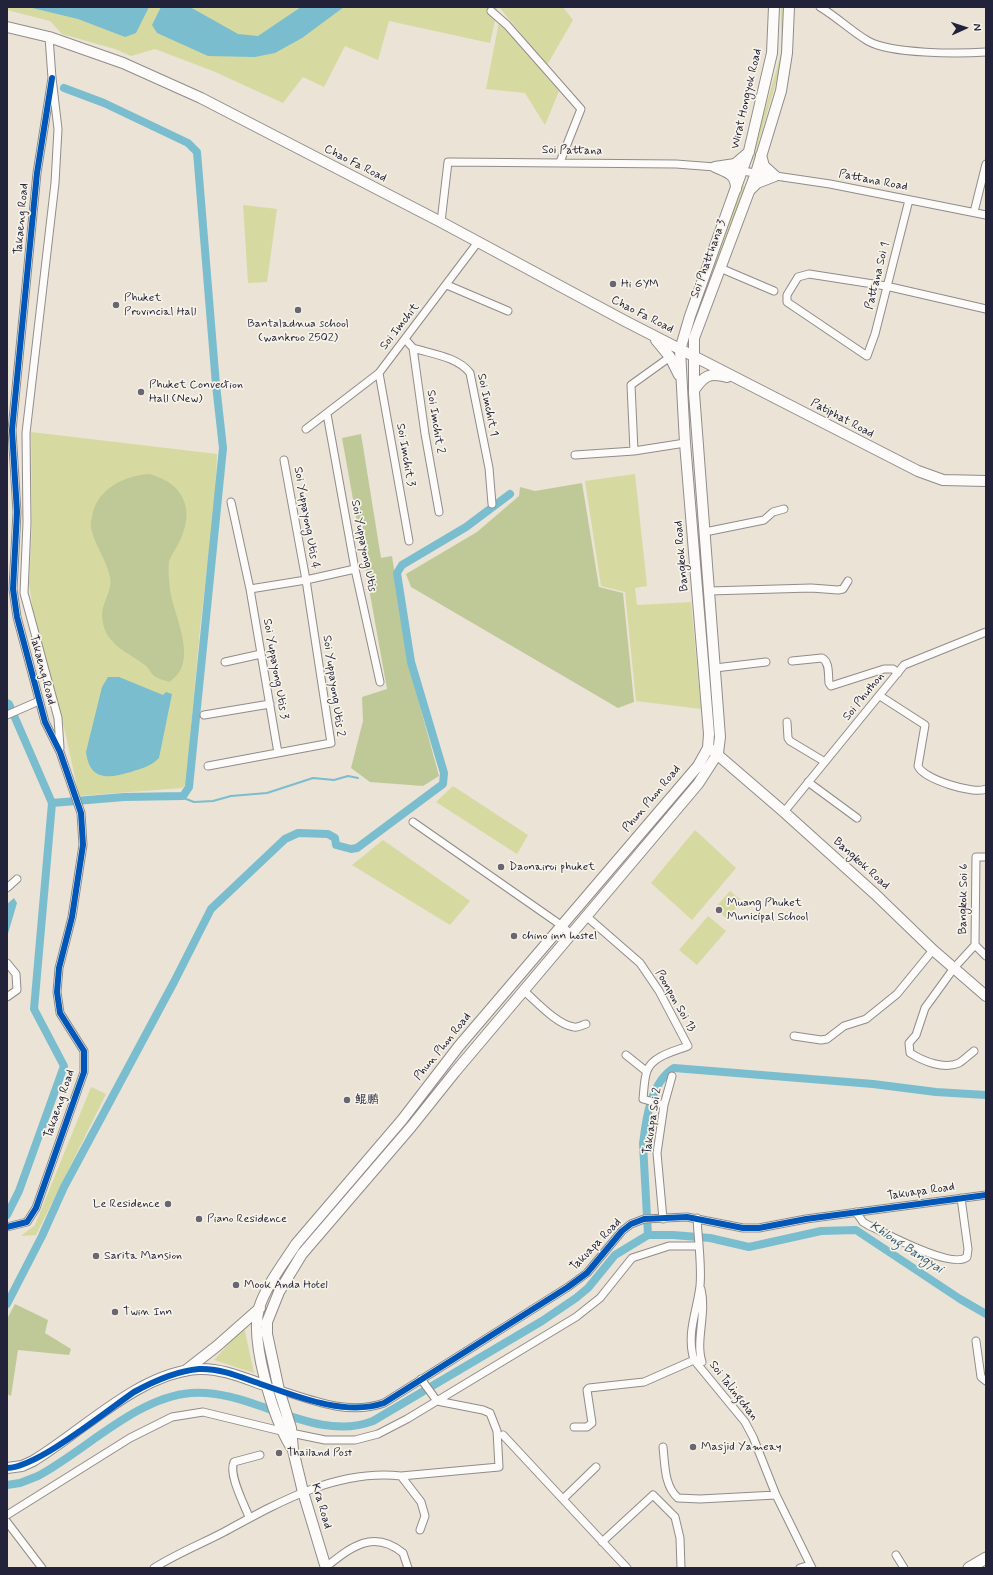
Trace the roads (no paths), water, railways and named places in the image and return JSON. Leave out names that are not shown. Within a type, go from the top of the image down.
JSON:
[{"type":"main road","name":"Wirat Hongyok Road","points":[[743,171],[749,152],[772,53],[774,7]]},
{"type":"main road","points":[[756,173],[781,91],[787,53],[789,7]]},
{"type":"main road","name":"Chao Fa Road","points":[[7,27],[49,37],[123,63],[201,98],[441,222],[562,288],[693,356]]},
{"type":"main road","points":[[716,167],[735,164],[749,152]]},
{"type":"main road","points":[[748,192],[757,183],[775,176],[764,166],[761,155]]},
{"type":"main road","points":[[716,167],[733,176],[736,180],[736,189]]},
{"type":"main road","name":"Soi Phatthana 3","points":[[680,350],[690,316],[743,171]]},
{"type":"main road","name":"Soi Phatthana 3","points":[[693,356],[694,338],[756,173]]},
{"type":"main road","points":[[653,336],[670,357],[682,382]]},
{"type":"main road","name":"Bangkok Road","points":[[680,350],[685,443],[709,734],[713,751],[784,812],[875,894],[933,950],[986,996]]},
{"type":"main road","name":"Bangkok Road","points":[[693,356],[694,390],[720,737],[713,751]]},
{"type":"main road","name":"Patiphat Road","points":[[693,356],[918,471],[943,480],[986,481]]},
{"type":"main road","points":[[694,390],[703,378],[716,374],[739,379]]},
{"type":"main road","name":"Phun Phon Road","points":[[279,1390],[267,1334],[267,1322],[272,1307],[292,1268],[302,1254],[411,1127],[524,990],[698,784],[713,751]]},
{"type":"main road","name":"Phun Phon Road","points":[[267,1386],[257,1331],[260,1308],[263,1299],[296,1244],[561,926],[698,766],[713,751]]},
{"type":"main road","points":[[183,1372],[217,1346],[260,1308]]},
{"type":"main road","points":[[7,1468],[22,1466],[34,1461],[134,1392],[161,1379],[183,1372],[201,1369],[216,1371],[267,1386]]},
{"type":"main road","name":"Kra Road","points":[[267,1386],[270,1397],[286,1430],[293,1450],[303,1492],[326,1567]]},
{"type":"main road","name":"Kra Road","points":[[279,1390],[286,1430]]},
{"type":"main road","points":[[969,1568],[986,1558]]},
{"type":"street","points":[[820,7],[835,15],[851,29],[869,41],[884,46],[904,50],[986,52]]},
{"type":"street","points":[[491,11],[507,25],[581,109],[560,162]]},
{"type":"street","name":"Takaeng Road","points":[[49,37],[58,129],[55,183],[26,433],[27,523],[24,593],[58,718],[60,752]]},
{"type":"street","name":"Takaeng Road","points":[[9,1227],[27,1222],[36,1208],[84,1072],[84,1051],[60,1013],[57,992],[59,968],[72,917],[83,845],[81,814],[60,752],[45,722],[17,617],[13,589],[17,512],[13,424],[37,173],[52,78]]},
{"type":"street","name":"Soi Pattana","points":[[441,222],[448,162],[676,164],[716,167],[756,173]]},
{"type":"street","points":[[974,212],[986,164]]},
{"type":"street","name":"Pattana Road","points":[[756,173],[830,184],[986,215]]},
{"type":"street","name":"Pattana Soi 1","points":[[886,286],[809,274],[798,277],[787,295],[787,302],[867,356],[875,334],[909,200]]},
{"type":"street","name":"Soi Imchit","points":[[306,429],[379,374],[478,242]]},
{"type":"street","points":[[720,268],[774,291]]},
{"type":"street","points":[[447,285],[508,311]]},
{"type":"street","points":[[886,286],[986,309]]},
{"type":"street","points":[[405,339],[413,348]]},
{"type":"street","name":"Soi Imchit 1","points":[[413,348],[458,362],[466,367],[470,373],[489,468],[492,504]]},
{"type":"street","name":"Soi Imchit 2","points":[[413,348],[425,434],[439,512]]},
{"type":"street","points":[[634,451],[631,385],[670,357]]},
{"type":"street","name":"Soi Imchit 3","points":[[379,374],[409,541]]},
{"type":"street","name":"Soi Yuppayong Utis","points":[[327,414],[355,569],[380,682]]},
{"type":"street","points":[[575,456],[634,451],[685,443]]},
{"type":"street","name":"Soi Yuppayong Utis 4","points":[[284,460],[306,580]]},
{"type":"street","points":[[14,472],[26,472]]},
{"type":"street","name":"Soi Yuppayong Utis 3","points":[[231,502],[250,590],[278,753]]},
{"type":"street","points":[[705,532],[764,520],[773,512],[784,509]]},
{"type":"street","points":[[250,590],[355,569]]},
{"type":"street","name":"Soi Yuppayong Utis 2","points":[[278,753],[331,743],[306,580]]},
{"type":"street","points":[[709,591],[811,588],[838,590],[843,589],[848,581]]},
{"type":"street","name":"Soi Phuthon","points":[[784,812],[904,665],[986,632]]},
{"type":"street","points":[[225,662],[261,654]]},
{"type":"street","points":[[792,661],[822,658],[826,660],[828,663],[828,683],[831,686],[884,669],[893,669],[898,672]]},
{"type":"street","points":[[715,668],[766,662]]},
{"type":"street","points":[[880,696],[925,725],[918,766],[921,772],[931,778],[975,791],[986,789]]},
{"type":"street","points":[[7,715],[39,702]]},
{"type":"street","points":[[204,715],[270,704]]},
{"type":"street","points":[[787,722],[788,738],[790,741],[825,762]]},
{"type":"street","points":[[208,766],[278,753]]},
{"type":"street","points":[[808,782],[857,818]]},
{"type":"street","points":[[413,822],[571,934]]},
{"type":"street","name":"Bangkok Soi 6","points":[[974,1051],[959,1062],[948,1066],[917,1057],[910,1053],[908,1048],[909,1043],[916,1035],[925,1008],[954,968],[975,945],[976,857],[986,857]]},
{"type":"street","points":[[7,888],[17,879]]},
{"type":"street","name":"Poonpon Soi 13","points":[[586,916],[640,963],[659,991],[688,1046],[661,1057],[651,1063],[646,1071]]},
{"type":"street","points":[[975,945],[986,956]]},
{"type":"street","points":[[794,1036],[821,1040],[827,1039],[844,1026],[866,1019],[897,994],[933,950]]},
{"type":"street","points":[[7,963],[16,974],[17,990],[7,997]]},
{"type":"street","points":[[524,990],[551,1016],[568,1025],[578,1027],[586,1024]]},
{"type":"street","points":[[626,1055],[646,1071],[643,1099],[661,1104]]},
{"type":"street","name":"Takuapa Soi 2","points":[[663,1219],[656,1153],[661,1104],[672,1076]]},
{"type":"street","name":"Takuapa Road","points":[[267,1386],[327,1405],[363,1408],[384,1403],[421,1378],[568,1287],[587,1273],[622,1231],[632,1224],[644,1220],[698,1218],[748,1228],[986,1195]]},
{"type":"street","points":[[856,1212],[863,1222],[868,1225],[928,1253],[961,1260],[967,1257],[968,1248],[961,1198]]},
{"type":"street","name":"Soi Talingchan","points":[[698,1218],[700,1285],[690,1333],[690,1347],[710,1379],[745,1422],[753,1436],[776,1495],[811,1567]]},
{"type":"street","points":[[7,1515],[130,1438],[172,1417],[202,1412],[325,1440],[355,1440],[378,1434],[437,1401],[576,1317],[600,1298],[632,1258],[669,1246],[698,1246]]},
{"type":"street","points":[[574,1427],[587,1427],[592,1423],[587,1390],[589,1388],[644,1382],[697,1359],[703,1318],[702,1291],[700,1285]]},
{"type":"street","points":[[976,1341],[981,1376],[986,1381]]},
{"type":"street","points":[[157,1567],[249,1517],[326,1483],[366,1475],[401,1476],[499,1467],[497,1431],[490,1413],[483,1410],[437,1401],[421,1378]]},
{"type":"street","points":[[503,1435],[627,1568]]},
{"type":"street","points":[[663,1447],[670,1490],[678,1498],[700,1499],[776,1495]]},
{"type":"street","points":[[249,1517],[233,1475],[232,1466],[234,1462],[260,1455]]},
{"type":"street","points":[[563,1499],[596,1467]]},
{"type":"street","points":[[401,1476],[421,1502],[425,1516],[420,1530]]},
{"type":"street","points":[[602,1542],[653,1494],[675,1517],[680,1538],[681,1568]]},
{"type":"street","points":[[7,1522],[42,1568]]},
{"type":"street","points":[[326,1567],[350,1549],[375,1541],[397,1548],[406,1558],[408,1568]]},
{"type":"street","points":[[896,1555],[904,1568]]},
{"type":"street","points":[[800,1568],[811,1567]]},
{"type":"water","points":[[28,7],[149,7],[136,33],[125,37],[78,19]]},
{"type":"water","points":[[161,7],[190,7],[238,34],[258,36],[301,7],[344,7],[302,38],[275,53],[255,57],[208,56],[157,33],[152,25]]},
{"type":"water","points":[[108,677],[119,677],[163,695],[166,692],[172,694],[159,758],[142,768],[115,776],[102,776],[96,773],[88,762],[86,752],[102,687]]},
{"type":"water","points":[[14,898],[17,903],[7,937],[7,904]]},
{"type":"waterway","points":[[52,803],[124,797],[183,796],[189,787],[223,448],[216,385],[197,152],[188,143],[104,103],[64,88]]},
{"type":"waterway","points":[[7,1304],[42,1236],[64,1187],[174,982],[211,909],[285,839],[298,833],[328,834],[335,838],[336,845],[351,849],[357,848],[443,784],[444,773],[411,662],[397,573],[402,565],[466,527],[510,494]]},
{"type":"waterway","points":[[7,703],[9,704],[52,803],[34,1009],[64,1066],[19,1191],[7,1215]]},
{"type":"waterway","points":[[181,797],[194,802],[213,801],[231,796],[267,793],[313,778],[334,780],[348,776],[358,778]]},
{"type":"waterway","points":[[648,1235],[643,1144],[646,1123],[655,1091],[666,1074],[674,1068],[873,1084],[936,1092],[986,1095]]},
{"type":"waterway","name":"Khlong Bangyai","points":[[7,1485],[20,1483],[38,1476],[131,1414],[151,1404],[171,1397],[191,1393],[214,1394],[236,1398],[305,1421],[328,1426],[351,1426],[373,1421],[542,1321],[588,1288],[615,1255],[648,1235],[673,1235],[710,1238],[749,1247],[821,1231],[856,1230],[960,1299],[986,1314]]},
{"type":"place","name":"Hi GYM","points":[[613,284]]},
{"type":"place","name":"Phuket Provincial Hall","points":[[116,305]]},
{"type":"place","name":"Bantaladnua school (wankroo 2502)","points":[[298,310]]},
{"type":"place","name":"Phuket Convection Hall (New)","points":[[141,392]]},
{"type":"place","name":"Daonairoi phuket","points":[[501,867]]},
{"type":"place","name":"Muang Phuket Municipal School","points":[[719,910]]},
{"type":"place","name":"chino inn hostel","points":[[514,936]]},
{"type":"place","name":"鲲鹏","points":[[347,1100]]},
{"type":"place","name":"Le Residence","points":[[168,1204]]},
{"type":"place","name":"Piano Residence","points":[[199,1219]]},
{"type":"place","name":"Sarita Mansion","points":[[96,1256]]},
{"type":"place","name":"Mook Anda Hotel","points":[[236,1285]]},
{"type":"place","name":"Twin Inn","points":[[115,1312]]},
{"type":"place","name":"Masjid Yameay","points":[[693,1447]]},
{"type":"place","name":"Thailand Post","points":[[279,1453]]}]
